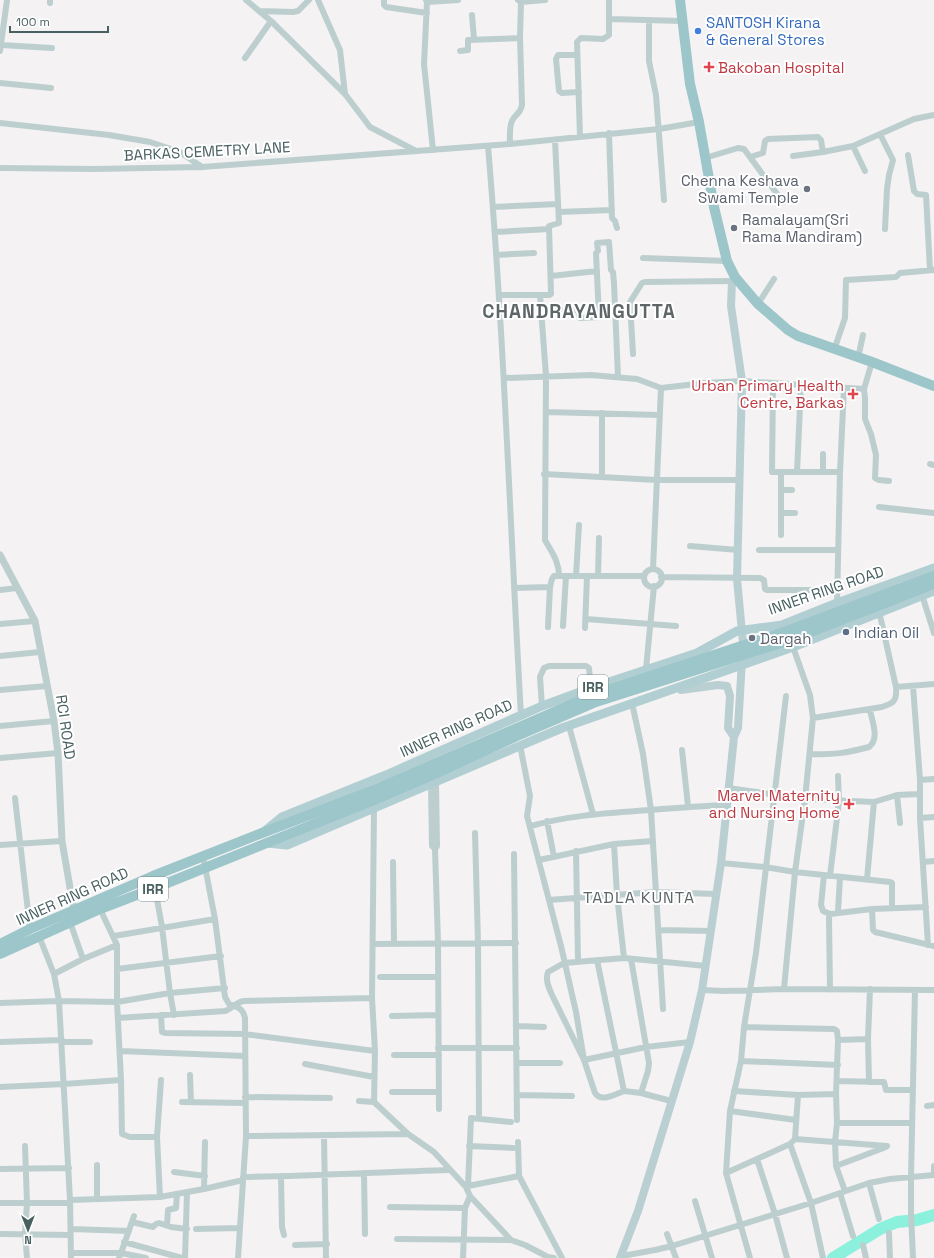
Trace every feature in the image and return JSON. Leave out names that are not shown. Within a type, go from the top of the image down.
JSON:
[{"type":"highway","points":[[680,0],[690,84],[699,122],[714,207],[734,279],[758,304],[788,330],[798,336],[934,386]]},
{"type":"highway","name":"IRR","points":[[262,833],[374,790],[592,695],[787,631],[934,576]]},
{"type":"highway","name":"IRR","points":[[266,843],[435,774],[517,736],[596,702],[790,640],[934,584]]},
{"type":"highway","name":"INNER RING ROAD","points":[[0,944],[74,910],[262,833]]},
{"type":"highway","name":"INNER RING ROAD","points":[[0,954],[100,909],[266,843]]},
{"type":"main road","points":[[621,1257],[638,1210],[690,1042],[702,990],[721,863],[734,737],[738,728],[742,665],[742,630],[739,615],[737,579],[742,380],[731,306],[734,279]]},
{"type":"main road","name":"INNER RING ROAD","points":[[262,833],[282,817],[386,775],[542,706],[646,669],[697,653],[737,631],[782,625],[837,603],[934,568]]},
{"type":"main road","name":"INNER RING ROAD","points":[[266,843],[287,845],[520,745],[639,700],[793,647],[934,591]]},
{"type":"main road","points":[[633,674],[639,700],[653,699],[684,688],[718,685],[727,686],[730,696],[728,728],[734,737]]},
{"type":"street","points":[[7,0],[0,48],[52,48]]},
{"type":"street","points":[[246,0],[271,21],[345,94],[370,127],[416,151]]},
{"type":"street","points":[[260,11],[298,11],[309,0]]},
{"type":"street","points":[[318,0],[340,50],[345,94]]},
{"type":"street","points":[[384,0],[383,4],[386,7],[427,13]]},
{"type":"street","points":[[433,150],[424,64],[427,13],[426,1],[458,0]]},
{"type":"street","points":[[510,144],[511,123],[520,113],[522,105],[519,1],[545,0]]},
{"type":"street","points":[[580,137],[577,42],[579,39],[584,38],[603,39],[609,35],[609,0]]},
{"type":"street","points":[[472,15],[474,39]]},
{"type":"street","points":[[610,19],[682,21]]},
{"type":"street","points":[[649,20],[649,61],[656,95],[664,200]]},
{"type":"street","points":[[245,58],[271,21]]},
{"type":"street","points":[[460,51],[467,51],[468,40],[520,38]]},
{"type":"street","points":[[577,55],[558,55],[556,59],[559,91],[562,93],[579,92]]},
{"type":"street","points":[[0,83],[51,88]]},
{"type":"street","points":[[793,156],[853,146],[914,119],[934,115]]},
{"type":"street","name":"BARKAS CEMETRY LANE","points":[[0,168],[202,168],[555,140],[609,133],[659,129],[699,122]]},
{"type":"street","points":[[0,123],[109,135],[150,142],[180,152],[202,168]]},
{"type":"street","points":[[609,133],[612,218],[615,220],[617,228]]},
{"type":"street","points":[[880,134],[893,160],[887,189],[885,229]]},
{"type":"street","points":[[750,157],[763,153],[765,140],[768,139],[818,137],[821,140],[823,152]]},
{"type":"street","points":[[499,294],[549,296],[551,294],[549,229],[550,225],[559,223],[555,140]]},
{"type":"street","points":[[488,146],[504,378],[521,715]]},
{"type":"street","points":[[853,146],[865,171]]},
{"type":"street","points":[[705,158],[740,148],[744,149],[783,202]]},
{"type":"street","points":[[834,350],[845,318],[846,280],[896,277],[900,273],[932,270],[926,194],[917,194],[914,191],[908,155]]},
{"type":"street","points":[[493,207],[558,204]]},
{"type":"street","points":[[558,212],[612,210]]},
{"type":"street","points":[[495,232],[549,229]]},
{"type":"street","points":[[541,310],[577,310],[580,318],[599,317],[597,243],[609,242],[611,270],[613,272],[614,283],[618,376]]},
{"type":"street","points":[[496,255],[534,253]]},
{"type":"street","points":[[643,258],[728,261]]},
{"type":"street","points":[[551,276],[597,271]]},
{"type":"street","points":[[633,354],[630,302],[642,283],[734,279]]},
{"type":"street","points":[[758,304],[774,280]]},
{"type":"street","points":[[540,295],[546,376],[544,474],[545,540],[557,561],[563,576],[563,626]]},
{"type":"street","points":[[858,358],[863,334]]},
{"type":"street","points":[[872,362],[864,389],[865,419],[871,434],[876,455],[875,478],[889,481]]},
{"type":"street","points":[[504,378],[591,375],[618,376],[637,379],[661,388],[742,380],[864,389]]},
{"type":"street","points":[[773,383],[772,471],[840,472]]},
{"type":"street","points":[[797,472],[801,385]]},
{"type":"street","points":[[653,569],[661,388]]},
{"type":"street","points":[[837,603],[840,472],[844,388]]},
{"type":"street","points":[[546,412],[659,415]]},
{"type":"street","points":[[602,413],[602,477]]},
{"type":"street","points":[[823,454],[823,471]]},
{"type":"street","points":[[781,472],[781,535]]},
{"type":"street","points":[[544,474],[657,480],[740,480]]},
{"type":"street","points":[[781,490],[792,490]]},
{"type":"street","points":[[879,507],[934,513]]},
{"type":"street","points":[[781,513],[795,514]]},
{"type":"street","points":[[576,576],[579,525]]},
{"type":"street","points":[[598,576],[600,538]]},
{"type":"street","points":[[690,546],[738,550]]},
{"type":"street","points":[[759,550],[838,550]]},
{"type":"street","name":"RCI ROAD","points":[[0,555],[34,621],[54,721],[58,753],[62,841],[74,910]]},
{"type":"street","points":[[653,569],[658,570],[661,577],[659,584],[654,586],[647,584],[644,576],[646,572],[653,569]]},
{"type":"street","points":[[586,628],[587,576]]},
{"type":"street","points":[[548,627],[550,587],[553,577],[644,576]]},
{"type":"street","points":[[661,577],[764,579],[765,589],[767,590],[837,590]]},
{"type":"street","points":[[646,669],[654,586]]},
{"type":"street","points":[[514,588],[550,587]]},
{"type":"street","points":[[0,590],[17,588]]},
{"type":"street","points":[[922,595],[934,633]]},
{"type":"street","points":[[813,718],[870,710],[895,701],[897,694],[896,687],[879,612]]},
{"type":"street","points":[[586,619],[676,626]]},
{"type":"street","points":[[0,624],[34,621]]},
{"type":"street","points":[[784,989],[795,872],[805,799],[813,718],[810,695],[793,647]]},
{"type":"street","points":[[0,656],[40,652]]},
{"type":"street","points":[[542,706],[540,677],[544,668],[549,666],[586,666],[589,668],[590,672],[591,688]]},
{"type":"street","points":[[896,687],[934,684]]},
{"type":"street","points":[[0,690],[47,686]]},
{"type":"street","points":[[872,909],[873,930],[876,932],[931,946],[926,907],[920,818],[920,780],[913,686]]},
{"type":"street","points":[[750,1258],[726,1173],[730,1111],[741,1061],[744,1027],[756,953],[786,696]]},
{"type":"street","points":[[639,700],[643,754],[651,810],[663,1009]]},
{"type":"street","points":[[810,754],[834,755],[869,747],[874,741],[875,737],[870,710]]},
{"type":"street","points":[[0,726],[54,721]]},
{"type":"street","points":[[569,726],[593,814]]},
{"type":"street","points":[[520,745],[530,796],[527,812],[576,1012],[584,1060],[590,1080],[597,1096],[602,1098],[624,1091],[642,1093],[671,1101]]},
{"type":"street","points":[[682,750],[688,806]]},
{"type":"street","points":[[0,758],[58,753]]},
{"type":"street","points":[[838,776],[839,801],[821,905],[823,911],[830,914],[832,912],[872,909],[926,907]]},
{"type":"street","points":[[920,780],[934,779]]},
{"type":"street","points":[[434,783],[437,846],[435,849],[438,943],[439,1109]]},
{"type":"street","points":[[728,788],[805,799],[839,801],[874,802],[897,795],[920,794]]},
{"type":"street","points":[[897,795],[900,823]]},
{"type":"street","points":[[15,798],[30,929]]},
{"type":"street","points":[[866,879],[874,802]]},
{"type":"street","points":[[531,826],[593,814],[688,806],[726,805]]},
{"type":"street","points":[[374,808],[372,998],[375,1051],[374,1102]]},
{"type":"street","points":[[920,818],[934,817]]},
{"type":"street","points":[[547,822],[554,857]]},
{"type":"street","points":[[475,833],[480,1114]]},
{"type":"street","points":[[0,845],[62,841]]},
{"type":"street","points":[[539,860],[614,844],[653,841]]},
{"type":"street","points":[[614,844],[617,895],[624,958]]},
{"type":"street","points":[[576,851],[578,961]]},
{"type":"street","points":[[512,1240],[470,1196],[467,1186],[471,1118],[514,1121],[517,1095],[517,1026],[514,854]]},
{"type":"street","points":[[203,856],[215,919],[227,1002],[244,1012],[246,1136],[238,1258]]},
{"type":"street","points":[[923,862],[934,861]]},
{"type":"street","points":[[393,862],[394,944]]},
{"type":"street","points":[[721,863],[892,882],[892,908]]},
{"type":"street","points":[[838,912],[840,877]]},
{"type":"street","points":[[155,888],[174,1015]]},
{"type":"street","points":[[549,900],[656,892],[716,894]]},
{"type":"street","points":[[100,909],[117,945],[117,1002],[122,1134],[130,1137],[157,1137]]},
{"type":"street","points":[[830,914],[828,946],[830,990]]},
{"type":"street","points":[[114,936],[215,919]]},
{"type":"street","points":[[70,922],[83,959]]},
{"type":"street","points":[[659,930],[711,931]]},
{"type":"street","points":[[39,936],[54,974],[59,1001],[69,1168],[71,1255],[120,1255],[146,1258]]},
{"type":"street","points":[[373,944],[516,943]]},
{"type":"street","points":[[54,974],[83,959],[117,945]]},
{"type":"street","points":[[117,969],[221,956]]},
{"type":"street","points":[[584,1060],[548,985],[548,972],[564,963],[624,958],[706,966]]},
{"type":"street","points":[[631,959],[648,1063],[648,1070],[642,1093]]},
{"type":"street","points":[[597,960],[624,1091]]},
{"type":"street","points":[[380,977],[438,977]]},
{"type":"street","points":[[0,1003],[59,1001],[117,1002],[170,993],[225,988]]},
{"type":"street","points":[[869,1082],[868,1039],[870,989]]},
{"type":"street","points":[[702,990],[934,990]]},
{"type":"street","points":[[913,1258],[911,1227],[911,1178],[915,990]]},
{"type":"street","points":[[118,1018],[225,1011],[230,1010],[244,1000],[372,998]]},
{"type":"street","points":[[161,1015],[162,1032],[165,1033],[244,1034],[375,1051]]},
{"type":"street","points":[[392,1016],[438,1016]]},
{"type":"street","points":[[517,1026],[544,1027]]},
{"type":"street","points":[[744,1027],[834,1029],[836,1031],[838,1040],[836,1094],[837,1123],[835,1142],[836,1166],[853,1236]]},
{"type":"street","points":[[838,1040],[868,1039]]},
{"type":"street","points":[[0,1042],[90,1042]]},
{"type":"street","points":[[584,1060],[646,1047],[690,1042]]},
{"type":"street","points":[[394,1055],[479,1048],[517,1048]]},
{"type":"street","points":[[120,1051],[244,1056]]},
{"type":"street","points":[[741,1061],[838,1065]]},
{"type":"street","points":[[517,1062],[560,1063]]},
{"type":"street","points":[[305,1064],[374,1077]]},
{"type":"street","points":[[190,1075],[191,1102]]},
{"type":"street","points":[[0,1087],[121,1080]]},
{"type":"street","points":[[160,1197],[157,1137],[161,1080]]},
{"type":"street","points":[[837,1081],[884,1082],[885,1090],[912,1090]]},
{"type":"street","points":[[734,1091],[798,1095],[836,1094]]},
{"type":"street","points":[[392,1092],[439,1092]]},
{"type":"street","points":[[517,1095],[572,1096]]},
{"type":"street","points":[[796,1139],[798,1095]]},
{"type":"street","points":[[182,1102],[330,1098]]},
{"type":"street","points":[[359,1101],[374,1102],[408,1134],[434,1152],[449,1170],[467,1186]]},
{"type":"street","points":[[730,1111],[796,1120]]},
{"type":"street","points":[[837,1123],[912,1123]]},
{"type":"street","points":[[246,1136],[408,1134]]},
{"type":"street","points":[[324,1135],[327,1244],[326,1258]]},
{"type":"street","points":[[726,1173],[790,1144],[796,1139],[887,1146],[836,1166]]},
{"type":"street","points":[[204,1189],[205,1142]]},
{"type":"street","points":[[518,1142],[519,1176],[562,1258]]},
{"type":"street","points":[[790,1144],[811,1203],[823,1256]]},
{"type":"street","points":[[25,1146],[27,1203],[25,1234],[27,1258]]},
{"type":"street","points":[[469,1146],[513,1148]]},
{"type":"street","points":[[757,1159],[775,1214],[787,1258]]},
{"type":"street","points":[[97,1165],[97,1198]]},
{"type":"street","points":[[621,1257],[672,1246],[868,1184],[890,1179],[934,1175],[934,1166]]},
{"type":"street","points":[[0,1169],[69,1168]]},
{"type":"street","points":[[0,1203],[70,1202],[97,1198],[160,1197],[204,1189],[243,1179],[281,1176],[325,1176],[449,1170]]},
{"type":"street","points":[[174,1172],[205,1176]]},
{"type":"street","points":[[364,1173],[365,1234]]},
{"type":"street","points":[[281,1176],[282,1227],[284,1235]]},
{"type":"street","points":[[467,1186],[519,1176]]},
{"type":"street","points":[[868,1184],[879,1219]]},
{"type":"street","points":[[185,1258],[187,1192]]},
{"type":"street","points":[[167,1226],[168,1210],[176,1208],[177,1194]]},
{"type":"street","points":[[464,1258],[465,1208],[470,1196]]},
{"type":"street","points":[[695,1201],[712,1258]]},
{"type":"street","points":[[390,1207],[465,1208]]},
{"type":"street","points":[[120,1255],[133,1219],[153,1227],[158,1223],[187,1229]]},
{"type":"street","points":[[196,1230],[239,1228]]},
{"type":"street","points":[[0,1234],[129,1231]]},
{"type":"street","points":[[889,1233],[890,1258]]},
{"type":"street","points":[[667,1234],[676,1258]]},
{"type":"street","points":[[397,1239],[512,1240],[550,1258]]},
{"type":"street","points":[[124,1242],[182,1258]]},
{"type":"street","points":[[295,1245],[327,1244]]},
{"type":"street","points":[[863,1246],[866,1258]]},
{"type":"waterway","points":[[833,1258],[880,1229],[897,1222],[917,1220],[934,1215]]},
{"type":"place","name":"SANTOSH Kirana & General Stores","points":[[698,31]]},
{"type":"place","name":"Bakoban Hospital","points":[[709,67]]},
{"type":"place","name":"Chenna Keshava Swami Temple","points":[[807,189]]},
{"type":"place","name":"Ramalayam(Sri Rama Mandiram)","points":[[734,228]]},
{"type":"place","name":"Urban Primary Health Centre, Barkas","points":[[853,394]]},
{"type":"place","name":"Indian Oil","points":[[846,632]]},
{"type":"place","name":"Dargah","points":[[752,638]]},
{"type":"place","name":"Marvel Maternity and Nursing Home","points":[[849,804]]},
{"type":"district","name":"CHANDRAYANGUTTA","points":[[579,311]]},
{"type":"district","name":"TADLA KUNTA","points":[[639,897]]}]
